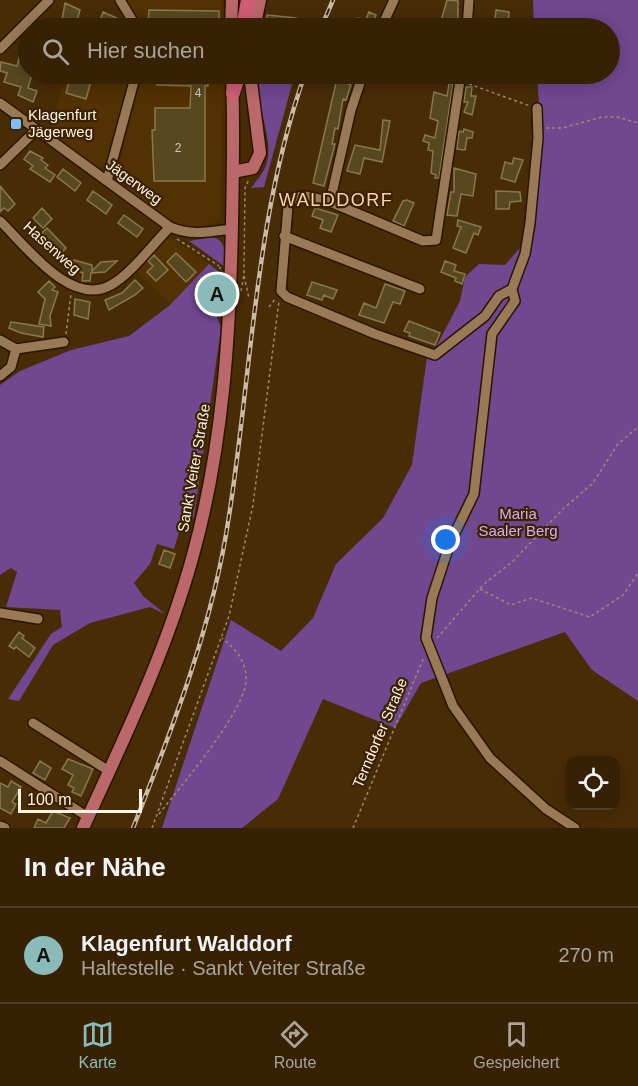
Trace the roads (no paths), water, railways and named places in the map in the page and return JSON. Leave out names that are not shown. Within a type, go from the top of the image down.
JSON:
[{"type":"highway","points":[[245,18],[248,0]]},
{"type":"highway","points":[[233,93],[236,84]]},
{"type":"main road","points":[[231,18],[232,0]]},
{"type":"main road","points":[[256,18],[260,0]]},
{"type":"main road","name":"Sankt Veiter Straße","points":[[86,823],[162,650],[182,591],[211,475],[223,392],[231,274],[233,84]]},
{"type":"main road","points":[[233,172],[253,168],[260,153],[251,84]]},
{"type":"street","points":[[31,18],[49,0]]},
{"type":"street","points":[[120,0],[130,18]]},
{"type":"street","points":[[386,18],[394,0]]},
{"type":"street","points":[[468,18],[469,0]]},
{"type":"street","points":[[0,49],[18,31]]},
{"type":"street","points":[[107,181],[133,84]]},
{"type":"street","points":[[330,202],[351,110],[360,84]]},
{"type":"street","points":[[459,84],[436,240],[423,241],[330,202],[301,195],[295,196],[288,206],[281,291],[287,297],[322,312],[435,355],[485,316],[499,296],[513,289]]},
{"type":"street","name":"Jägerweg","points":[[0,103],[107,181],[167,229],[185,234],[232,229]]},
{"type":"street","points":[[537,108],[539,131],[530,223],[520,272],[513,289],[515,301],[492,334],[474,494],[450,543],[432,598],[426,638],[453,706],[490,758],[546,809],[575,828]]},
{"type":"street","points":[[0,165],[36,130]]},
{"type":"street","name":"Hasenweg","points":[[0,221],[72,287],[92,291],[110,286],[167,229]]},
{"type":"street","points":[[284,236],[420,289]]},
{"type":"street","points":[[0,340],[16,349],[64,342]]},
{"type":"street","points":[[0,376],[11,367],[16,349]]},
{"type":"street","points":[[0,613],[38,619]]},
{"type":"street","points":[[33,723],[109,771]]},
{"type":"street","points":[[0,761],[86,823]]},
{"type":"street","points":[[0,826],[5,828]]},
{"type":"railway","points":[[325,18],[333,0]]},
{"type":"railway","points":[[133,828],[177,714],[213,597],[222,557],[237,461],[265,237],[288,127],[302,84]]},
{"type":"place","name":"Klagenfurt Jägerweg","points":[[16,124]]},
{"type":"place","name":"Klagenfurt Walddorf","points":[[217,294]]},
{"type":"district","name":"WALDDORF","points":[[336,200]]},
{"type":"park label","name":"Maria Saaler Berg","points":[[518,522]]}]
